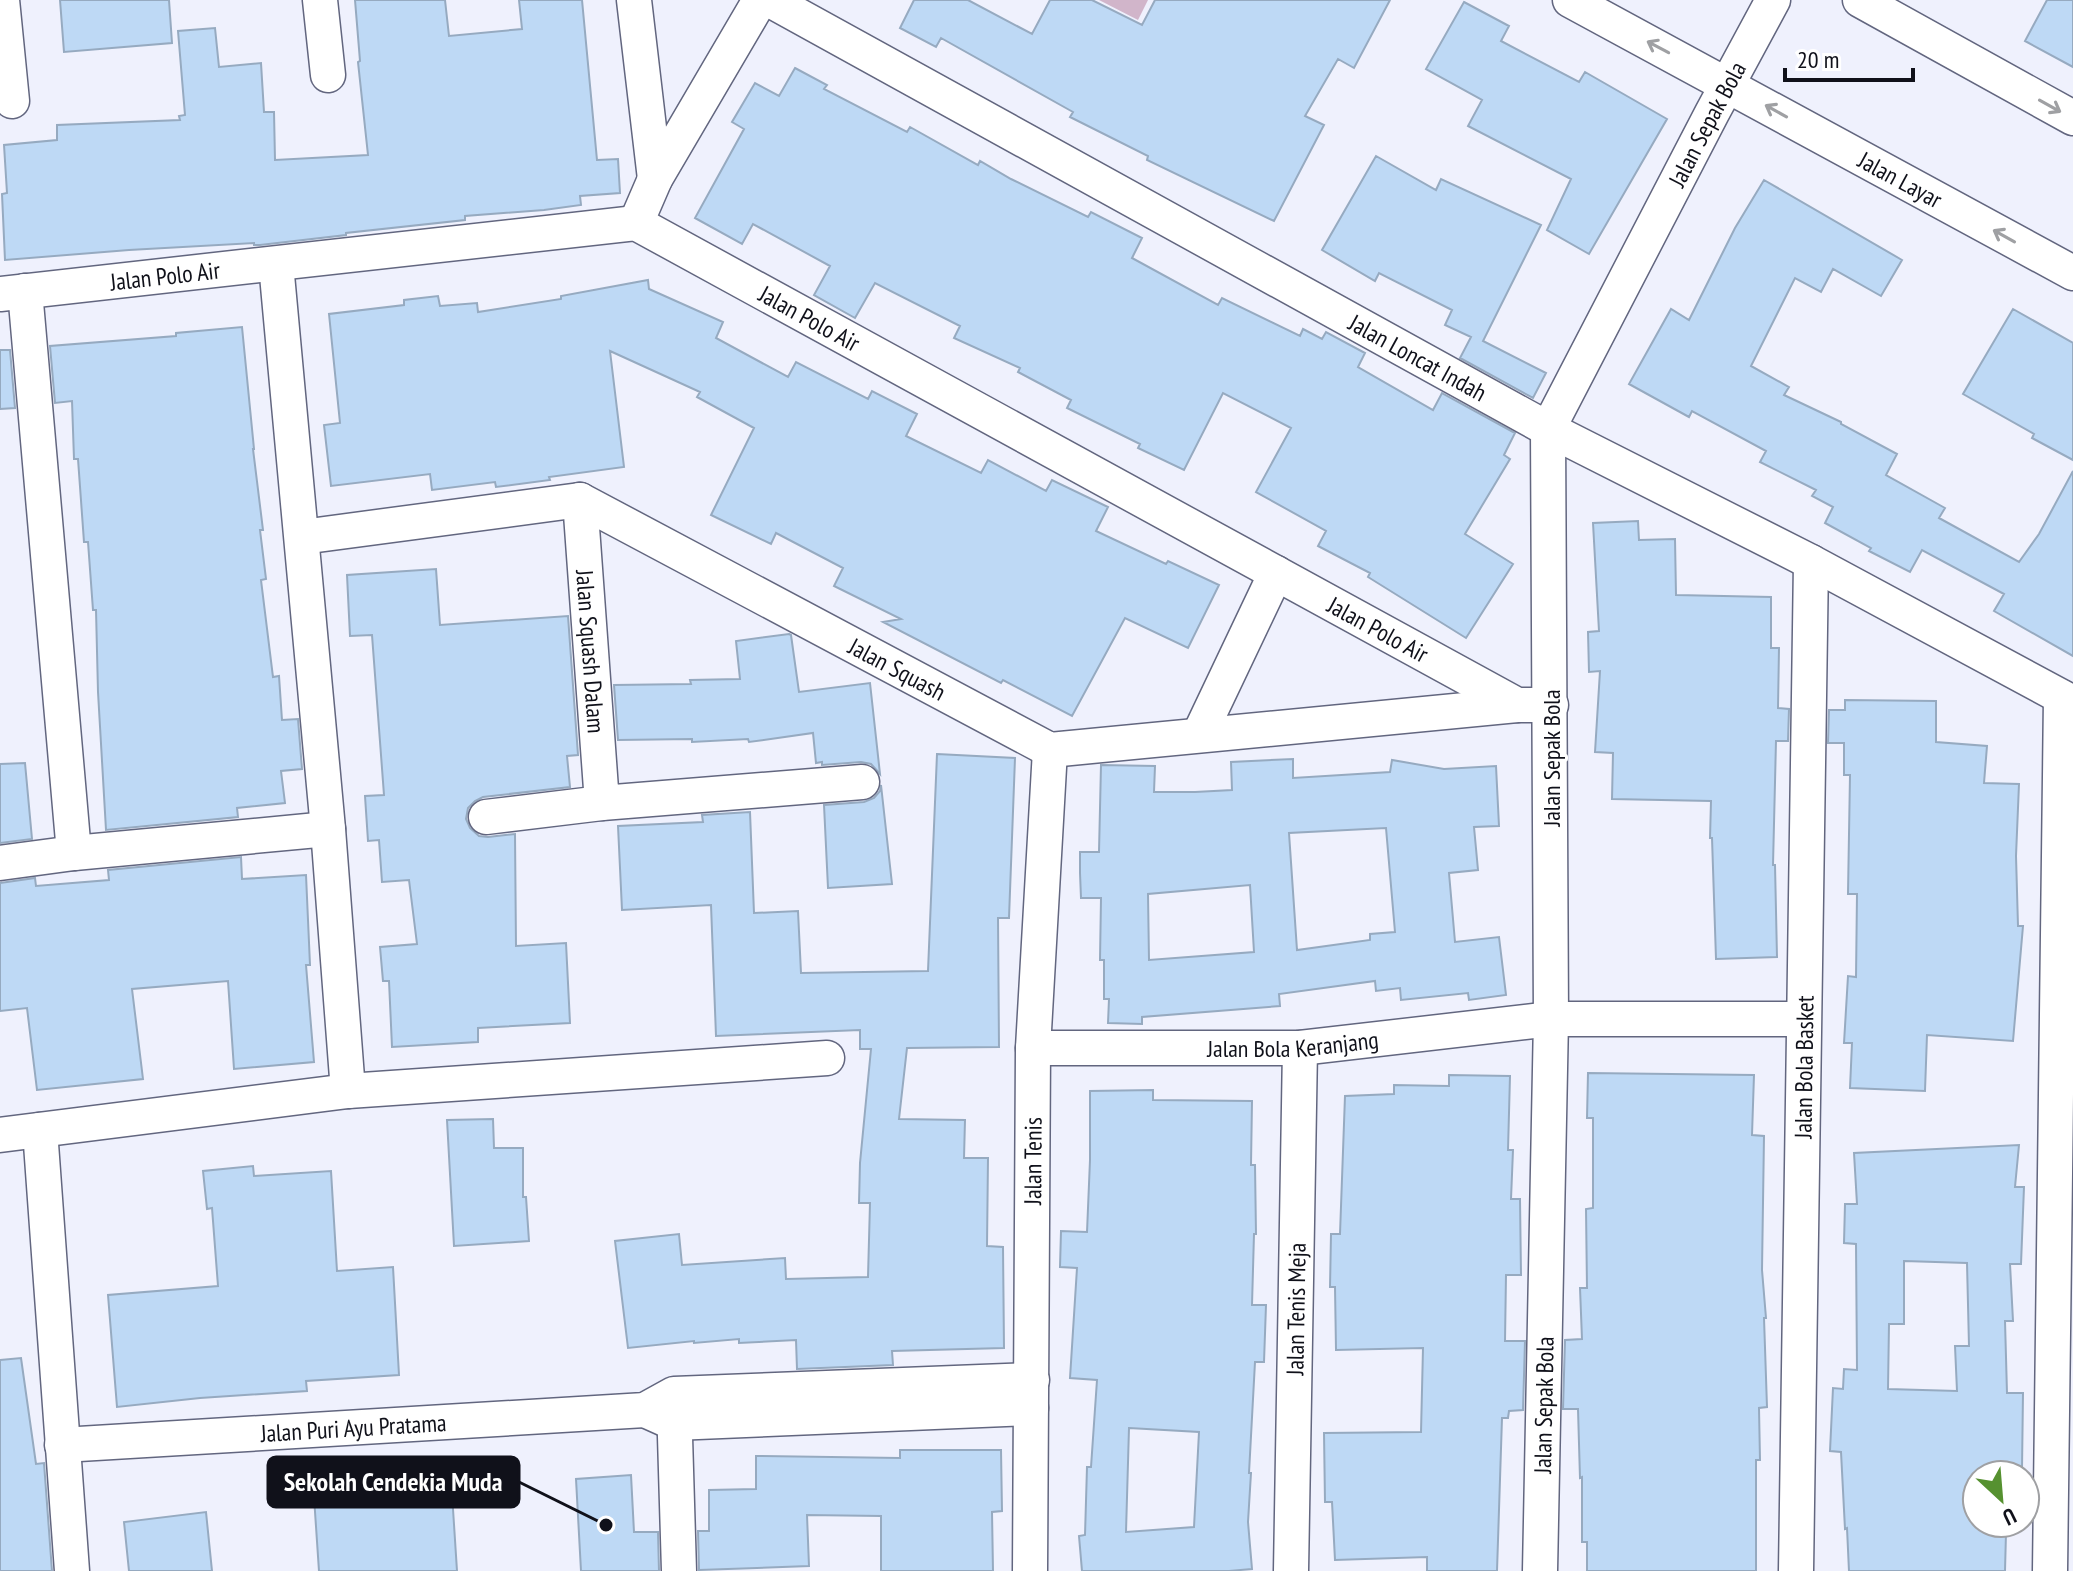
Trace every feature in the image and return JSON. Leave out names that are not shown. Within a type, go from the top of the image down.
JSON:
[{"type":"street","points":[[2,0],[12,101]]},
{"type":"street","points":[[320,0],[328,75]]},
{"type":"street","points":[[634,0],[655,179]]},
{"type":"street","points":[[636,223],[655,179],[760,0]]},
{"type":"street","name":"Jalan Loncat Indah","points":[[770,0],[1548,429],[1811,562],[2067,700]]},
{"type":"street","name":"Jalan Layar","points":[[1570,0],[2073,273]]},
{"type":"street","name":"Jalan Sepak Bola","points":[[1540,1571],[1551,1019],[1548,429],[1773,0]]},
{"type":"street","points":[[1860,0],[2073,118]]},
{"type":"street","name":"Jalan Polo Air","points":[[12,293],[636,223],[1517,705],[1551,705]]},
{"type":"street","points":[[276,264],[328,829],[348,1091]]},
{"type":"street","points":[[12,293],[74,853]]},
{"type":"street","points":[[302,537],[580,500]]},
{"type":"street","name":"Jalan Squash","points":[[580,500],[1050,750]]},
{"type":"street","name":"Jalan Squash Dalam","points":[[580,500],[602,803]]},
{"type":"street","name":"Jalan Bola Basket","points":[[1796,1571],[1811,562]]},
{"type":"street","points":[[1199,735],[1276,573]]},
{"type":"street","points":[[2050,1571],[2067,700]]},
{"type":"street","points":[[1050,750],[1517,705]]},
{"type":"street","name":"Jalan Tenis","points":[[1030,1571],[1033,1048],[1050,750]]},
{"type":"street","points":[[486,817],[602,803],[862,782]]},
{"type":"street","points":[[0,863],[328,829]]},
{"type":"street","name":"Jalan Bola Keranjang","points":[[1033,1048],[1300,1048],[1551,1019],[1803,1019]]},
{"type":"street","name":"Jalan Tenis Meja","points":[[1291,1571],[1300,1048]]},
{"type":"street","points":[[0,1135],[348,1091],[827,1058]]},
{"type":"street","points":[[40,1130],[72,1571]]},
{"type":"street","name":"Jalan Puri Ayu Pratama","points":[[62,1445],[664,1409],[1031,1394]]},
{"type":"street","points":[[664,1409],[679,1571]]},
{"type":"shaded area","points":[[1099,0],[1148,0],[1138,20]]},
{"type":"building","points":[[60,0],[169,0],[172,43],[64,52]]},
{"type":"building","points":[[355,0],[445,0],[449,36],[522,29],[519,0],[582,0],[597,160],[618,159],[620,193],[580,196],[581,205],[465,216],[465,220],[260,245],[129,250],[5,260],[2,194],[7,193],[4,145],[57,140],[57,125],[180,120],[179,116],[185,115],[178,31],[215,28],[219,67],[261,63],[264,112],[274,112],[275,160],[368,155]]},
{"type":"building","points":[[914,0],[968,0],[1032,34],[1050,0],[1092,0],[1142,25],[1155,0],[1390,0],[1354,68],[1338,59],[1305,116],[1324,125],[1274,221],[1147,160],[1148,156],[1070,117],[1073,112],[941,38],[936,47],[900,28]]},
{"type":"building","points":[[2047,0],[2073,0],[2073,67],[2025,41]]},
{"type":"building","points":[[1464,2],[1509,26],[1501,41],[1579,82],[1585,72],[1667,119],[1589,254],[1547,230],[1571,179],[1468,126],[1482,100],[1426,69]]},
{"type":"building","points":[[795,68],[827,85],[824,89],[907,132],[910,127],[978,165],[980,161],[1088,217],[1091,212],[1142,238],[1132,258],[1218,305],[1222,298],[1300,336],[1303,329],[1322,339],[1326,332],[1365,353],[1358,367],[1433,410],[1442,393],[1515,433],[1504,455],[1510,459],[1465,534],[1513,564],[1466,638],[1368,577],[1370,573],[1318,546],[1326,531],[1256,492],[1291,428],[1223,393],[1184,470],[1067,408],[1071,400],[1018,372],[1020,368],[954,338],[960,326],[875,283],[855,318],[814,295],[830,266],[753,224],[742,244],[695,218],[744,129],[732,122],[755,83],[779,96]]},
{"type":"building","points":[[1376,156],[1436,190],[1441,179],[1541,225],[1483,341],[1546,373],[1533,398],[1460,358],[1471,337],[1445,325],[1452,310],[1379,273],[1375,281],[1322,250]]},
{"type":"building","points":[[1764,180],[1902,260],[1881,296],[1833,269],[1821,292],[1795,278],[1751,366],[1789,387],[1784,395],[1841,422],[1897,454],[1886,475],[1945,508],[1939,518],[2019,562],[2039,534],[2073,471],[2073,656],[1994,611],[2004,594],[1922,550],[1910,572],[1869,551],[1871,548],[1825,523],[1833,507],[1812,496],[1816,490],[1760,462],[1766,451],[1692,411],[1689,417],[1629,384],[1671,309],[1689,320],[1735,228]]},
{"type":"building","points":[[648,280],[649,289],[723,322],[716,338],[788,377],[796,362],[868,399],[872,391],[917,414],[906,436],[981,473],[988,460],[1046,491],[1052,480],[1108,507],[1096,531],[1219,585],[1188,648],[1125,618],[1072,716],[1003,680],[1001,683],[883,622],[901,619],[834,586],[843,568],[776,533],[771,544],[711,515],[754,428],[697,397],[700,392],[610,351],[624,467],[496,487],[495,482],[432,490],[430,474],[331,486],[324,425],[340,423],[329,314],[404,305],[404,300],[438,296],[440,306],[477,303],[478,312],[561,299],[561,296]]},
{"type":"building","points":[[2013,309],[2073,343],[2073,460],[1963,394]]},
{"type":"building","points":[[242,327],[263,530],[260,530],[266,579],[261,580],[273,677],[279,676],[282,720],[298,719],[302,769],[281,771],[285,803],[237,808],[238,817],[106,830],[96,610],[93,610],[88,542],[84,542],[78,459],[74,459],[72,401],[55,403],[50,346],[176,336],[176,333]]},
{"type":"building","points":[[0,350],[10,350],[15,408],[0,409]]},
{"type":"building","points":[[1638,521],[1639,540],[1675,539],[1676,595],[1771,597],[1771,648],[1779,648],[1778,708],[1789,709],[1788,741],[1776,741],[1773,865],[1777,957],[1716,959],[1711,801],[1612,799],[1613,753],[1595,752],[1600,671],[1589,672],[1588,632],[1599,631],[1593,523]]},
{"type":"building","points":[[436,569],[440,625],[568,616],[578,755],[567,756],[570,787],[483,797],[468,808],[466,819],[479,836],[515,834],[516,946],[566,943],[570,1023],[478,1028],[478,1042],[392,1047],[389,981],[383,981],[380,947],[417,944],[409,880],[382,882],[379,840],[368,841],[365,796],[384,795],[372,635],[350,636],[347,575]]},
{"type":"building","points":[[789,634],[799,692],[870,683],[880,774],[871,764],[861,762],[816,763],[813,733],[749,742],[748,739],[692,742],[692,739],[618,740],[614,685],[691,684],[690,680],[740,679],[736,641]]},
{"type":"building","points":[[1845,700],[1936,701],[1936,742],[1987,746],[1984,783],[2019,784],[2016,856],[2018,926],[2023,926],[2013,1041],[1927,1035],[1925,1091],[1850,1088],[1852,1043],[1844,1043],[1848,976],[1856,977],[1857,894],[1848,894],[1850,775],[1844,775],[1844,743],[1828,743],[1829,710],[1845,710]]},
{"type":"building","points":[[937,754],[1015,758],[1009,918],[998,918],[999,1047],[907,1048],[899,1119],[965,1120],[964,1158],[988,1158],[987,1246],[1003,1247],[1004,1348],[892,1351],[893,1365],[797,1369],[796,1340],[739,1343],[739,1339],[694,1341],[628,1348],[615,1241],[679,1234],[682,1265],[785,1258],[786,1279],[868,1277],[870,1203],[859,1203],[871,1049],[860,1049],[860,1030],[716,1036],[711,905],[622,910],[618,826],[703,822],[702,815],[750,812],[754,913],[798,911],[801,973],[928,971]]},
{"type":"building","points":[[1293,759],[1293,778],[1390,772],[1392,760],[1444,769],[1496,766],[1499,826],[1474,827],[1478,870],[1449,873],[1455,942],[1499,937],[1506,995],[1469,1000],[1468,993],[1401,1000],[1400,988],[1376,991],[1375,981],[1279,994],[1280,1006],[1142,1017],[1142,1024],[1108,1023],[1109,999],[1104,999],[1104,960],[1100,960],[1101,898],[1081,898],[1080,873],[1080,852],[1099,852],[1101,765],[1155,766],[1154,792],[1195,792],[1232,790],[1231,762]],"holes":[[[1386,828],[1395,932],[1370,934],[1370,940],[1297,950],[1289,833]],[[1250,885],[1254,952],[1149,960],[1148,894]]]},
{"type":"building","points":[[25,763],[32,839],[0,843],[0,764]]},
{"type":"building","points":[[881,785],[892,884],[828,888],[824,805],[864,802],[874,798]]},
{"type":"building","points":[[241,857],[242,879],[306,875],[310,965],[306,965],[314,1062],[234,1069],[228,981],[132,989],[143,1079],[37,1090],[27,1008],[0,1011],[0,883],[35,878],[36,886],[109,880],[108,870]]},
{"type":"building","points":[[1588,1073],[1754,1075],[1752,1135],[1764,1136],[1762,1270],[1767,1407],[1759,1408],[1756,1571],[1587,1571],[1587,1542],[1582,1542],[1578,1409],[1563,1409],[1565,1340],[1582,1339],[1580,1288],[1587,1288],[1586,1209],[1593,1208],[1593,1118],[1587,1118]]},
{"type":"building","points":[[1449,1075],[1510,1076],[1508,1150],[1513,1150],[1511,1199],[1520,1199],[1521,1275],[1506,1275],[1505,1341],[1525,1341],[1523,1410],[1509,1411],[1508,1418],[1502,1418],[1497,1571],[1427,1571],[1427,1557],[1335,1560],[1332,1502],[1325,1502],[1324,1433],[1421,1432],[1423,1348],[1336,1350],[1335,1287],[1330,1287],[1331,1234],[1340,1234],[1345,1096],[1394,1094],[1394,1085],[1449,1086]]},
{"type":"building","points":[[1153,1090],[1153,1100],[1252,1101],[1251,1165],[1255,1165],[1256,1234],[1252,1305],[1266,1305],[1264,1362],[1255,1362],[1249,1473],[1248,1522],[1252,1569],[1082,1571],[1079,1536],[1085,1535],[1087,1467],[1091,1467],[1097,1380],[1070,1378],[1077,1268],[1060,1267],[1061,1231],[1087,1232],[1090,1091]],"holes":[[[1129,1428],[1199,1432],[1194,1527],[1126,1532]]]},
{"type":"building","points":[[493,1119],[494,1148],[523,1148],[523,1197],[526,1197],[529,1241],[454,1246],[447,1120]]},
{"type":"building","points":[[2019,1145],[2015,1187],[2024,1187],[2021,1264],[2010,1264],[2013,1321],[2005,1321],[2007,1393],[2023,1393],[2022,1459],[1961,1459],[1961,1539],[2006,1539],[2005,1571],[1849,1571],[1841,1452],[1830,1451],[1833,1388],[1843,1389],[1844,1369],[1857,1370],[1856,1244],[1844,1243],[1845,1204],[1857,1204],[1854,1153]],"holes":[[[1904,1261],[1967,1263],[1969,1346],[1955,1346],[1957,1391],[1888,1389],[1889,1324],[1904,1324]]]},
{"type":"building","points":[[253,1166],[254,1176],[331,1171],[337,1271],[393,1267],[399,1375],[306,1381],[307,1391],[117,1407],[108,1295],[218,1286],[212,1208],[207,1209],[203,1171]]},
{"type":"building","points":[[21,1358],[36,1464],[44,1463],[52,1571],[0,1571],[0,1360]]},
{"type":"building","points":[[900,1450],[1001,1450],[1002,1511],[992,1512],[993,1571],[881,1571],[881,1516],[807,1515],[809,1566],[699,1570],[698,1531],[709,1531],[709,1490],[756,1489],[756,1456],[900,1458]]},
{"type":"building","points":[[631,1475],[634,1532],[658,1532],[659,1571],[581,1571],[576,1479]]},
{"type":"building","points":[[372,1478],[372,1484],[451,1478],[457,1571],[319,1571],[313,1482]]},
{"type":"building","points":[[206,1512],[212,1571],[129,1571],[124,1522]]},
{"type":"place","name":"Sekolah Cendekia Muda","points":[[606,1525]]}]
